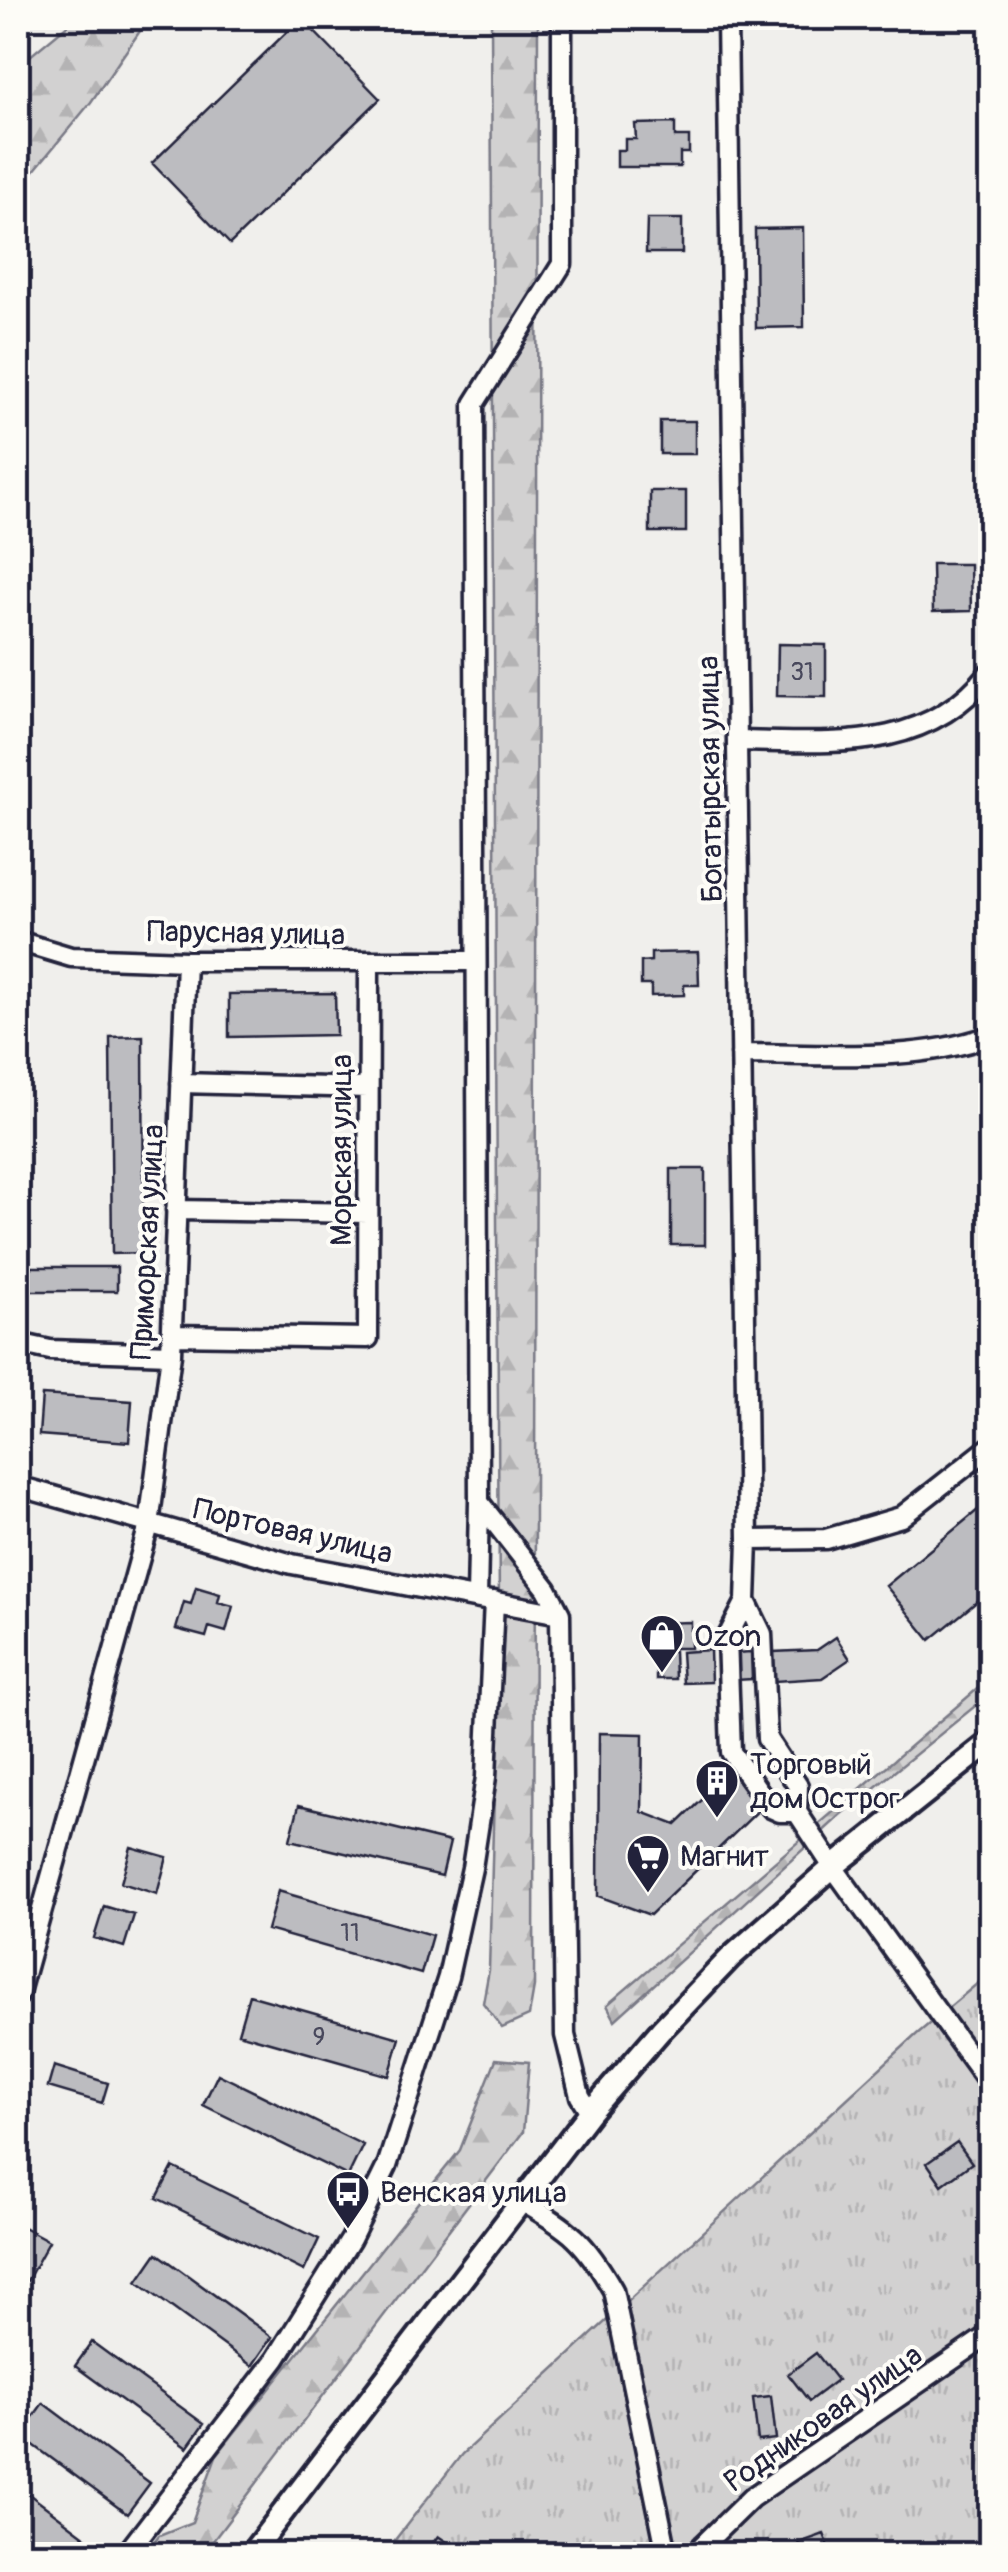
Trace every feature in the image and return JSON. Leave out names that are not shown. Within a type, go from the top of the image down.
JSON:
[{"type":"street","points":[[126,2554],[276,2360],[351,2239],[388,2166],[448,1977],[472,1868],[486,1777],[485,1600],[479,1502],[474,404],[562,264],[562,18]]},
{"type":"street","name":"Богатырская улица","points":[[727,18],[746,1602]]},
{"type":"street","points":[[737,741],[868,742],[950,712],[990,672]]},
{"type":"street","name":"Парусная улица","points":[[18,941],[71,957],[476,961]]},
{"type":"street","name":"Приморская улица","points":[[18,1996],[148,1525],[171,1344],[186,961]]},
{"type":"street","name":"Морская улица","points":[[171,1344],[368,1338],[369,962]]},
{"type":"street","points":[[742,1054],[888,1053],[973,1042],[990,1036]]},
{"type":"street","points":[[181,1084],[368,1088]]},
{"type":"street","points":[[176,1210],[368,1212]]},
{"type":"street","points":[[18,1343],[50,1350],[171,1344]]},
{"type":"street","points":[[748,1540],[826,1539],[901,1518],[990,1447]]},
{"type":"street","name":"Портовая улица","points":[[18,1486],[292,1564],[560,1614]]},
{"type":"street","points":[[479,1502],[547,1589],[560,1614],[565,2035],[580,2096],[590,2112]]},
{"type":"street","points":[[746,1602],[726,1638],[731,1752],[771,1808],[797,1812]]},
{"type":"street","points":[[746,1602],[762,1634],[767,1740],[798,1786],[797,1812],[990,2085]]},
{"type":"street","points":[[251,2554],[590,2112],[730,1958],[833,1867],[990,1742]]},
{"type":"street","points":[[522,2202],[568,2229],[592,2252],[613,2290],[667,2554]]},
{"type":"street","name":"Родниковая улица","points":[[694,2554],[751,2498],[990,2334]]},
{"type":"green space","points":[[76,18],[149,18],[91,102],[18,190],[18,66]]},
{"type":"green space","points":[[491,18],[538,18],[534,1987],[529,2016],[502,2028],[483,2003],[489,1970],[499,1615]]},
{"type":"green space","points":[[990,1678],[990,1694],[841,1815],[615,2020],[607,2005]]},
{"type":"green space","points":[[990,1973],[990,2554],[384,2554],[462,2454],[917,2034]]},
{"type":"green space","points":[[496,2059],[529,2062],[523,2132],[203,2554],[145,2554],[159,2535],[192,2522],[216,2456],[460,2150]]},
{"type":"building","points":[[301,18],[380,99],[230,244],[152,163]]},
{"type":"building","points":[[675,123],[675,137],[689,137],[689,153],[680,153],[680,167],[617,167],[617,150],[625,150],[625,139],[636,139],[635,124]]},
{"type":"building","points":[[647,219],[682,219],[682,253],[646,253]]},
{"type":"building","points":[[803,228],[804,327],[756,328],[755,229]]},
{"type":"building","points":[[660,421],[695,421],[695,454],[660,454]]},
{"type":"building","points":[[650,491],[686,491],[686,532],[650,532]]},
{"type":"building","points":[[932,564],[970,564],[971,611],[933,612]]},
{"type":"building","points":[[778,644],[826,645],[826,697],[777,696]]},
{"type":"building","points":[[698,952],[699,985],[684,985],[684,995],[651,996],[651,985],[641,985],[641,962],[651,961],[651,953]]},
{"type":"building","points":[[335,993],[336,1035],[229,1037],[229,994]]},
{"type":"building","points":[[143,1036],[144,1253],[112,1254],[110,1037]]},
{"type":"building","points":[[671,1169],[705,1169],[705,1245],[671,1245]]},
{"type":"building","points":[[18,1267],[117,1267],[117,1291],[18,1291]]},
{"type":"building","points":[[42,1395],[132,1401],[129,1442],[39,1435]]},
{"type":"building","points":[[990,1500],[990,1591],[930,1640],[886,1586]]},
{"type":"building","points":[[196,1587],[220,1594],[218,1602],[233,1606],[226,1632],[209,1627],[206,1637],[176,1629],[184,1602],[191,1604]]},
{"type":"building","points":[[691,1622],[691,1648],[656,1648],[656,1623]]},
{"type":"building","points":[[836,1637],[850,1659],[822,1678],[775,1681],[773,1652],[817,1650]]},
{"type":"building","points":[[710,1650],[711,1682],[683,1683],[681,1652]]},
{"type":"building","points":[[656,1651],[674,1651],[675,1679],[656,1679]]},
{"type":"building","points":[[751,1652],[752,1679],[736,1680],[735,1653]]},
{"type":"building","name":"Торговый дом Острог","points":[[599,1733],[643,1734],[642,1812],[676,1825],[731,1772],[763,1806],[650,1915],[598,1896]]},
{"type":"building","points":[[299,1805],[450,1842],[442,1876],[290,1840]]},
{"type":"building","points":[[131,1847],[167,1857],[157,1894],[121,1883]]},
{"type":"building","points":[[278,1891],[432,1935],[421,1974],[267,1930]]},
{"type":"building","points":[[104,1906],[134,1915],[124,1947],[94,1938]]},
{"type":"building","points":[[249,1995],[400,2038],[389,2076],[238,2033]]},
{"type":"building","points":[[54,2066],[108,2083],[102,2103],[48,2087]]},
{"type":"building","points":[[218,2074],[363,2145],[348,2176],[203,2105]]},
{"type":"building","points":[[957,2142],[972,2163],[942,2185],[927,2163]]},
{"type":"building","points":[[173,2167],[319,2239],[304,2271],[157,2198]]},
{"type":"building","points":[[18,2224],[49,2241],[27,2281],[18,2276]]},
{"type":"building","points":[[157,2253],[272,2337],[252,2366],[137,2282]]},
{"type":"building","points":[[92,2342],[204,2424],[187,2448],[75,2366]]},
{"type":"building","points":[[816,2353],[837,2380],[809,2401],[788,2374]]},
{"type":"building","points":[[771,2396],[776,2439],[758,2441],[753,2398]]},
{"type":"building","points":[[43,2403],[150,2483],[127,2514],[20,2435]]},
{"type":"building","points":[[18,2486],[94,2543],[86,2554],[39,2554],[18,2539]]},
{"type":"building","points":[[824,2534],[832,2554],[803,2554],[799,2543]]},
{"type":"building","points":[[438,2536],[465,2554],[425,2554]]},
{"type":"place","name":"Ozon","points":[[662,1674]]},
{"type":"place","name":"Торговый дом Острог","points":[[717,1819]]},
{"type":"place","name":"Магнит","points":[[648,1894]]},
{"type":"place","name":"Венская улица","points":[[348,2230]]}]
